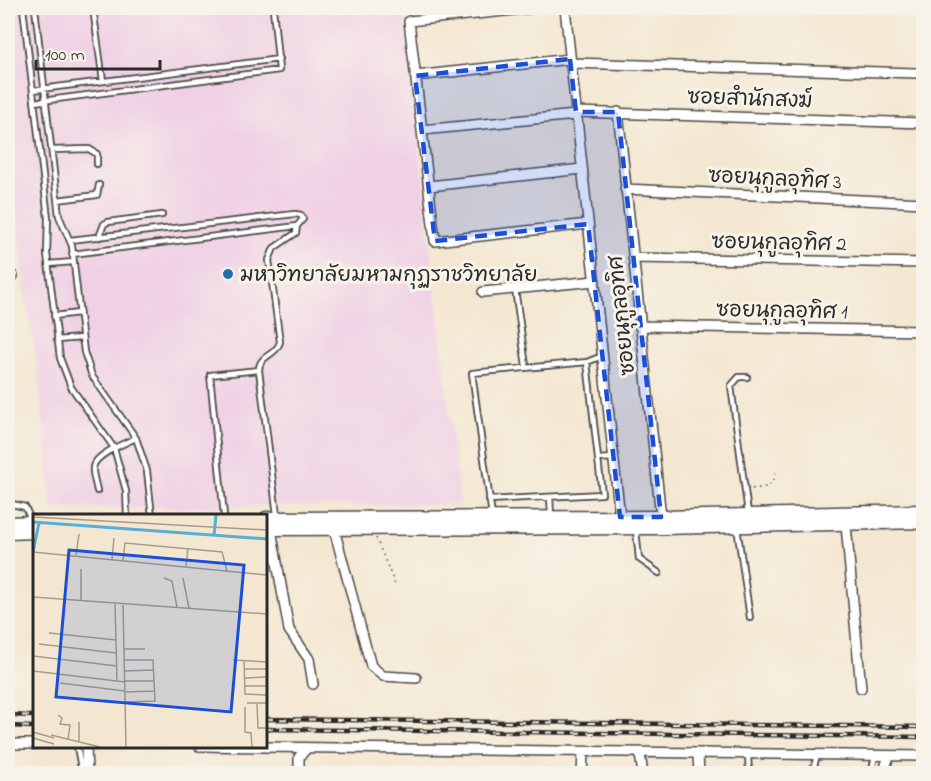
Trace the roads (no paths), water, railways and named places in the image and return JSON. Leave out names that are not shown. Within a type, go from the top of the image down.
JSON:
[{"type":"main road","points":[[270,524],[334,529],[372,529],[620,522],[661,517],[924,512]]},
{"type":"main road","points":[[270,524],[551,518],[620,522],[636,528],[924,522]]},
{"type":"main road","points":[[8,523],[33,526]]},
{"type":"main road","points":[[8,533],[33,526]]},
{"type":"street","points":[[533,8],[409,21],[435,241],[588,224]]},
{"type":"street","points":[[565,8],[620,522]]},
{"type":"street","points":[[415,75],[571,61],[916,73]]},
{"type":"street","name":"ซอยสำนักสงฆ์","points":[[422,130],[576,113],[618,112],[924,123]]},
{"type":"street","name":"ซอยนุกูลอุทิศ","points":[[618,112],[661,517]]},
{"type":"street","points":[[429,186],[582,169]]},
{"type":"street","name":"ซอยนุกูลอุทิศ 3","points":[[625,189],[924,203]]},
{"type":"street","name":"ซอยนุกูลอุทิศ 2","points":[[633,258],[924,264]]},
{"type":"street","points":[[483,292],[595,281]]},
{"type":"street","name":"ซอยนุกูลอุทิศ 1","points":[[639,326],[924,331]]},
{"type":"street","points":[[270,524],[289,630],[309,660],[313,684]]},
{"type":"street","points":[[846,525],[861,688]]},
{"type":"street","points":[[334,529],[371,666],[383,676],[416,678]]},
{"type":"street","points":[[8,744],[33,744]]},
{"type":"street","points":[[84,774],[86,748]]},
{"type":"street","points":[[267,748],[583,754],[924,756]]},
{"type":"street","points":[[299,774],[299,757],[307,748]]},
{"type":"street","points":[[582,774],[583,754]]},
{"type":"street","points":[[640,754],[643,774]]},
{"type":"street","points":[[698,754],[699,774]]},
{"type":"street","points":[[883,774],[889,756]]},
{"type":"lane","points":[[24,8],[48,218],[49,264],[60,358],[71,387],[114,447],[125,483],[127,514]]},
{"type":"lane","points":[[35,8],[59,216],[70,240],[81,338],[92,376],[136,438],[151,488],[152,514]]},
{"type":"lane","points":[[93,8],[103,81]]},
{"type":"lane","points":[[34,102],[275,72],[279,70],[279,59],[273,8]]},
{"type":"lane","points":[[33,90],[279,59]]},
{"type":"lane","points":[[52,150],[89,149],[95,151],[97,164]]},
{"type":"lane","points":[[57,200],[97,195],[99,185]]},
{"type":"lane","points":[[99,237],[104,224],[108,222],[162,215]]},
{"type":"lane","points":[[70,240],[301,215],[303,219],[297,226],[296,233],[274,248],[269,260],[280,342],[276,350],[259,363],[270,524]]},
{"type":"lane","points":[[72,254],[297,226]]},
{"type":"lane","points":[[49,264],[73,262]]},
{"type":"lane","points":[[515,289],[526,366]]},
{"type":"lane","points":[[54,316],[79,313]]},
{"type":"lane","points":[[57,340],[81,338]]},
{"type":"lane","points":[[492,519],[472,373],[526,366],[587,362],[603,356]]},
{"type":"lane","points":[[489,500],[602,494],[587,362]]},
{"type":"lane","points":[[224,514],[210,375],[259,370]]},
{"type":"lane","points":[[747,377],[739,377],[731,386],[748,516]]},
{"type":"lane","points":[[97,491],[93,467],[114,447],[136,438]]},
{"type":"lane","points":[[598,459],[614,458]]},
{"type":"lane","points":[[550,497],[551,518]]},
{"type":"lane","points":[[8,503],[25,507],[33,524]]},
{"type":"lane","points":[[737,527],[750,618]]},
{"type":"lane","points":[[636,528],[639,559],[658,573]]},
{"type":"lane","points":[[77,748],[84,774]]},
{"type":"lane","points":[[748,755],[749,774]]},
{"type":"lane","points":[[812,774],[817,755]]},
{"type":"lane","points":[[871,774],[875,756]]},
{"type":"railway","points":[[8,715],[33,716]]},
{"type":"railway","points":[[267,719],[924,727]]},
{"type":"railway","points":[[8,726],[33,727]]},
{"type":"railway","points":[[267,729],[924,737]]},
{"type":"place","name":"มหาวิทยาลัยมหามกุฏราชวิทยาลัย","points":[[228,274]]}]
